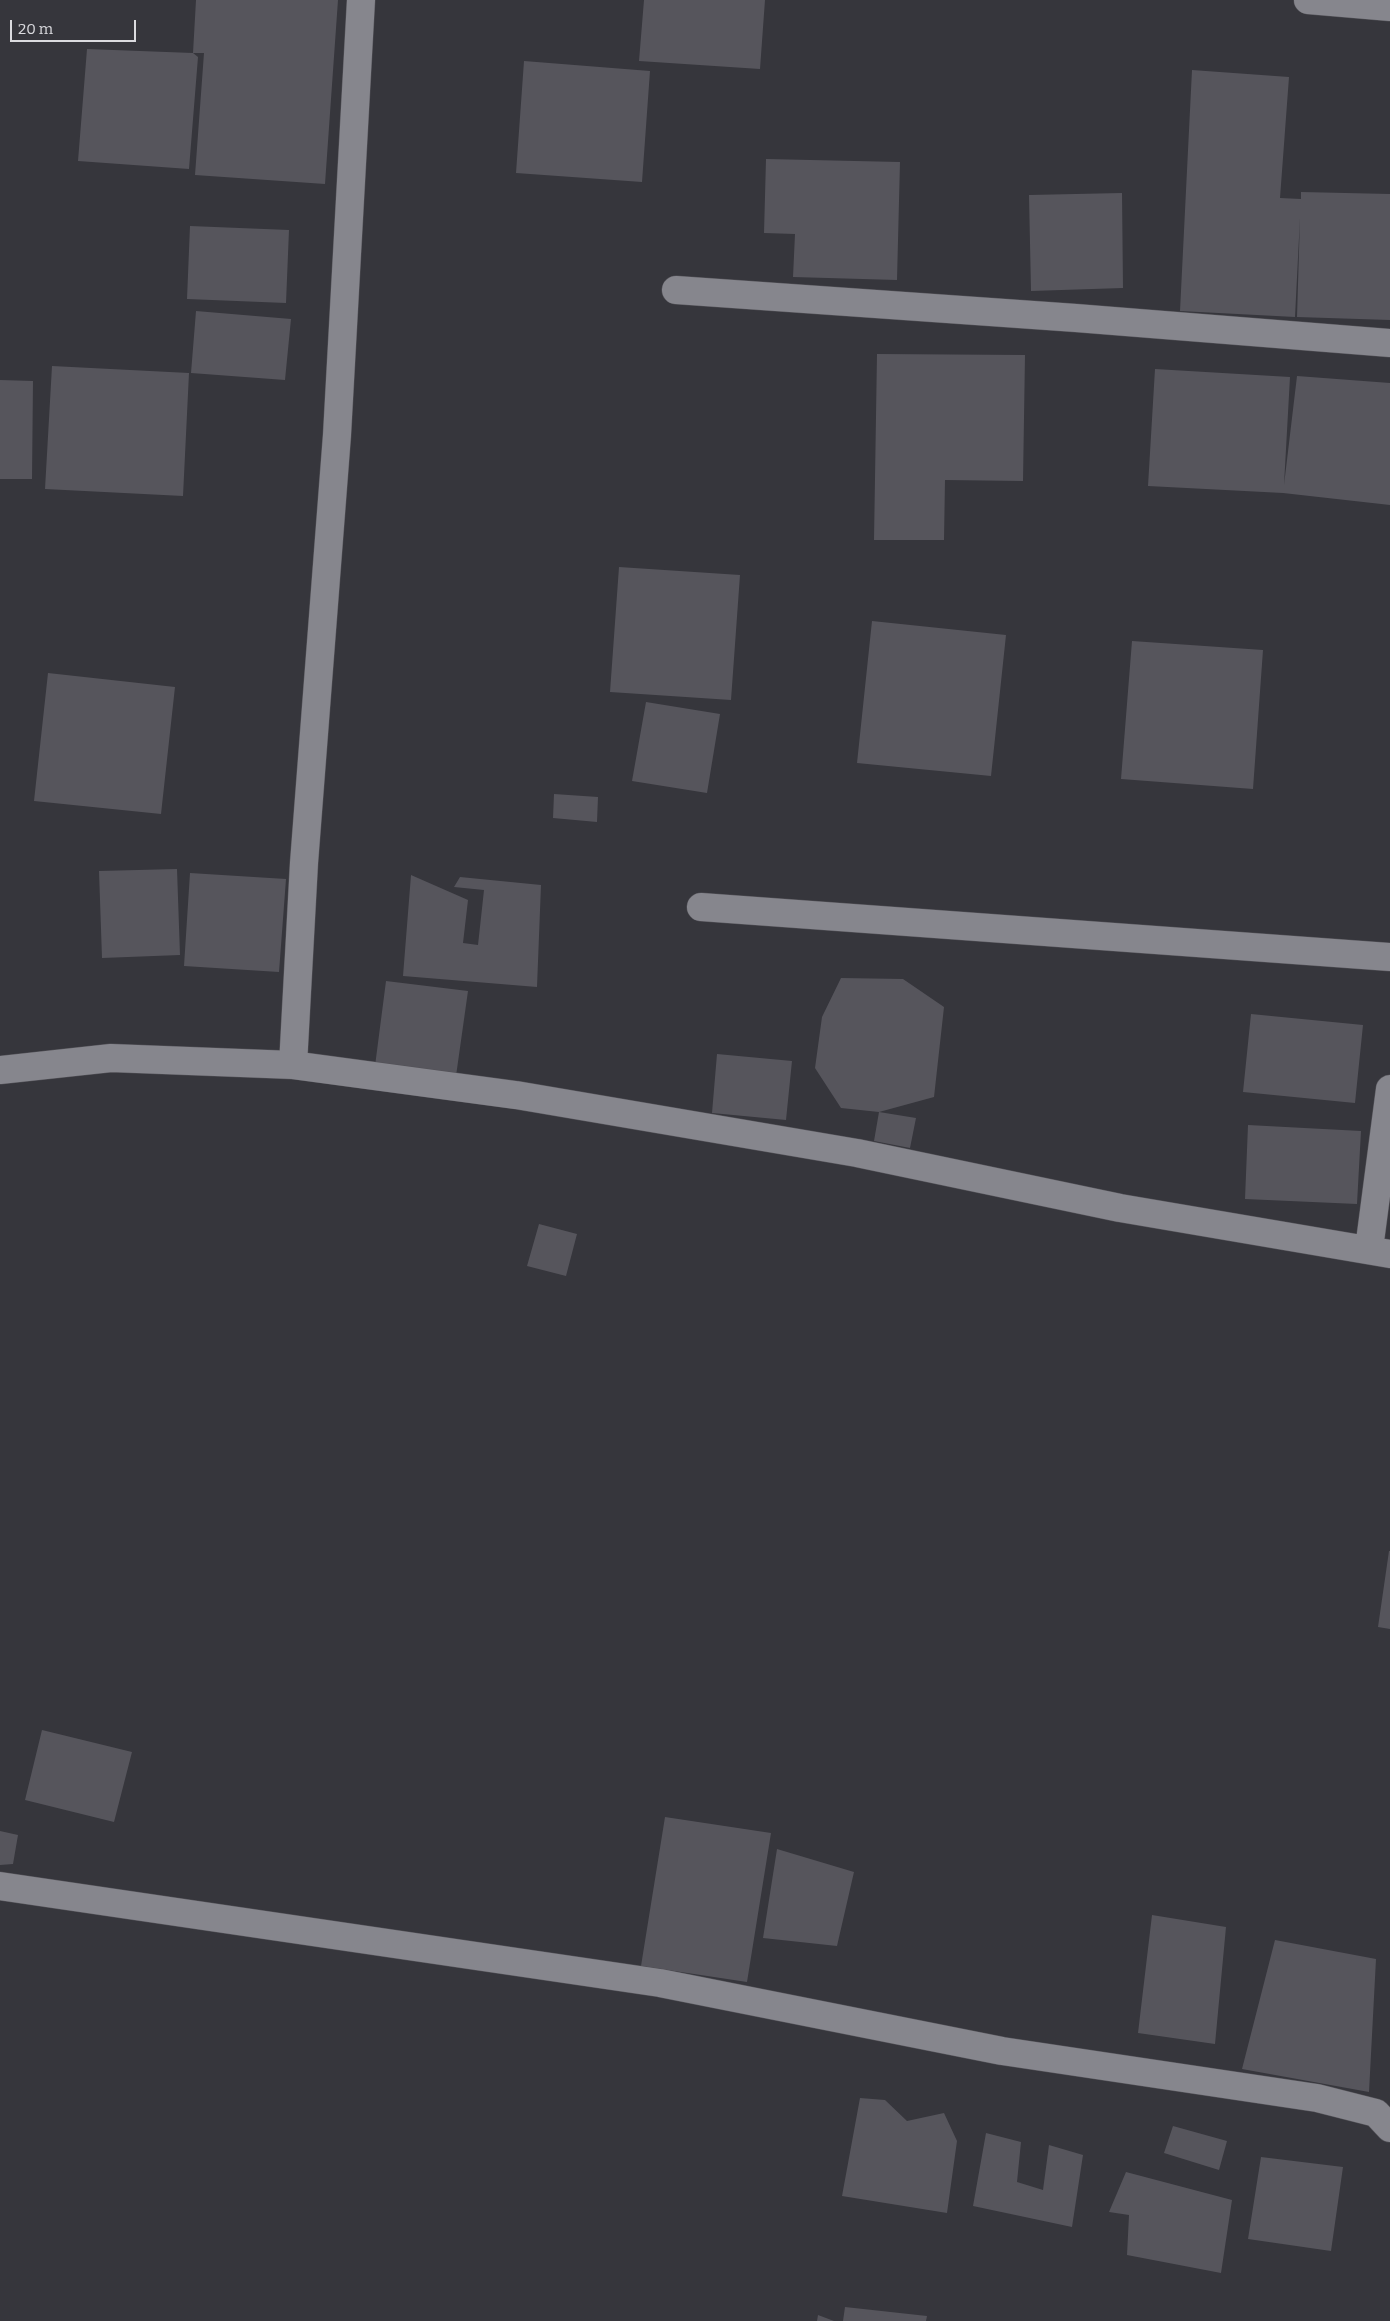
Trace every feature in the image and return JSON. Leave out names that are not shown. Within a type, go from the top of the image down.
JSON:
[{"type":"street","points":[[293,1065],[304,863],[337,435],[361,0]]},
{"type":"street","points":[[1308,0],[1390,7]]},
{"type":"street","points":[[676,290],[1076,318],[1390,343]]},
{"type":"street","points":[[701,907],[1390,957]]},
{"type":"street","points":[[0,1070],[111,1058],[293,1065],[516,1095],[847,1152],[1120,1208],[1380,1252],[1390,1089]]},
{"type":"street","points":[[0,1886],[660,1983],[1002,2051],[1317,2098],[1376,2114],[1390,2128]]},
{"type":"building","points":[[196,0],[338,0],[325,184],[195,175],[204,53],[193,53]]},
{"type":"building","points":[[644,0],[765,0],[760,69],[639,61]]},
{"type":"building","points":[[87,49],[193,53],[198,57],[189,169],[78,161]]},
{"type":"building","points":[[524,61],[650,71],[642,182],[516,173]]},
{"type":"building","points":[[1192,70],[1289,77],[1280,198],[1301,199],[1301,192],[1390,194],[1390,320],[1297,317],[1300,218],[1295,317],[1180,311]]},
{"type":"building","points":[[766,159],[900,162],[897,280],[793,277],[795,234],[764,233]]},
{"type":"building","points":[[1122,193],[1123,288],[1031,291],[1029,195]]},
{"type":"building","points":[[190,226],[289,230],[286,303],[187,299]]},
{"type":"building","points":[[196,311],[291,319],[285,380],[191,373]]},
{"type":"building","points":[[877,354],[1025,355],[1023,481],[945,480],[944,540],[874,540]]},
{"type":"building","points":[[52,366],[189,373],[183,496],[45,489]]},
{"type":"building","points":[[1155,369],[1290,377],[1284,485],[1297,376],[1390,383],[1390,505],[1283,493],[1148,486]]},
{"type":"building","points":[[0,380],[33,381],[32,479],[0,479]]},
{"type":"building","points":[[619,567],[740,575],[731,700],[610,692]]},
{"type":"building","points":[[872,621],[1006,635],[991,776],[857,763]]},
{"type":"building","points":[[1132,641],[1263,650],[1253,789],[1121,779]]},
{"type":"building","points":[[48,673],[175,687],[161,814],[34,801]]},
{"type":"building","points":[[646,702],[720,714],[707,793],[632,781]]},
{"type":"building","points":[[554,794],[598,797],[597,822],[553,818]]},
{"type":"building","points":[[177,869],[180,955],[102,958],[99,871]]},
{"type":"building","points":[[190,873],[286,879],[279,972],[184,966]]},
{"type":"building","points":[[411,875],[468,900],[463,943],[478,945],[484,890],[454,887],[460,877],[541,885],[537,987],[403,976]]},
{"type":"building","points":[[841,978],[903,979],[944,1007],[934,1097],[879,1112],[841,1108],[815,1068],[822,1017]]},
{"type":"building","points":[[386,981],[468,991],[456,1076],[375,1066]]},
{"type":"building","points":[[1251,1014],[1363,1025],[1355,1103],[1243,1092]]},
{"type":"building","points":[[717,1054],[792,1061],[786,1120],[712,1113]]},
{"type":"building","points":[[879,1112],[916,1118],[910,1148],[874,1141]]},
{"type":"building","points":[[1248,1125],[1361,1131],[1357,1204],[1245,1199]]},
{"type":"building","points":[[539,1224],[577,1234],[566,1276],[527,1266]]},
{"type":"building","points":[[1390,1551],[1390,1629],[1378,1627]]},
{"type":"building","points":[[42,1730],[132,1752],[114,1822],[25,1800]]},
{"type":"building","points":[[665,1817],[771,1833],[747,1982],[641,1966]]},
{"type":"building","points":[[0,1831],[18,1835],[13,1864],[0,1865]]},
{"type":"building","points":[[777,1849],[854,1872],[837,1946],[763,1938]]},
{"type":"building","points":[[1152,1915],[1226,1927],[1215,2044],[1138,2033]]},
{"type":"building","points":[[1275,1940],[1376,1959],[1369,2092],[1242,2069]]},
{"type":"building","points":[[860,2098],[885,2100],[907,2121],[944,2113],[957,2141],[947,2213],[842,2196]]},
{"type":"building","points":[[1173,2126],[1227,2141],[1219,2170],[1164,2153]]},
{"type":"building","points":[[986,2133],[1021,2142],[1017,2182],[1043,2190],[1049,2145],[1083,2155],[1072,2227],[973,2206]]},
{"type":"building","points":[[1261,2157],[1343,2167],[1331,2251],[1248,2239]]},
{"type":"building","points":[[1126,2172],[1232,2200],[1221,2273],[1127,2255],[1129,2215],[1109,2212]]},
{"type":"building","points":[[845,2307],[927,2316],[926,2321],[843,2321]]},
{"type":"building","points":[[818,2315],[834,2321],[817,2321]]}]
